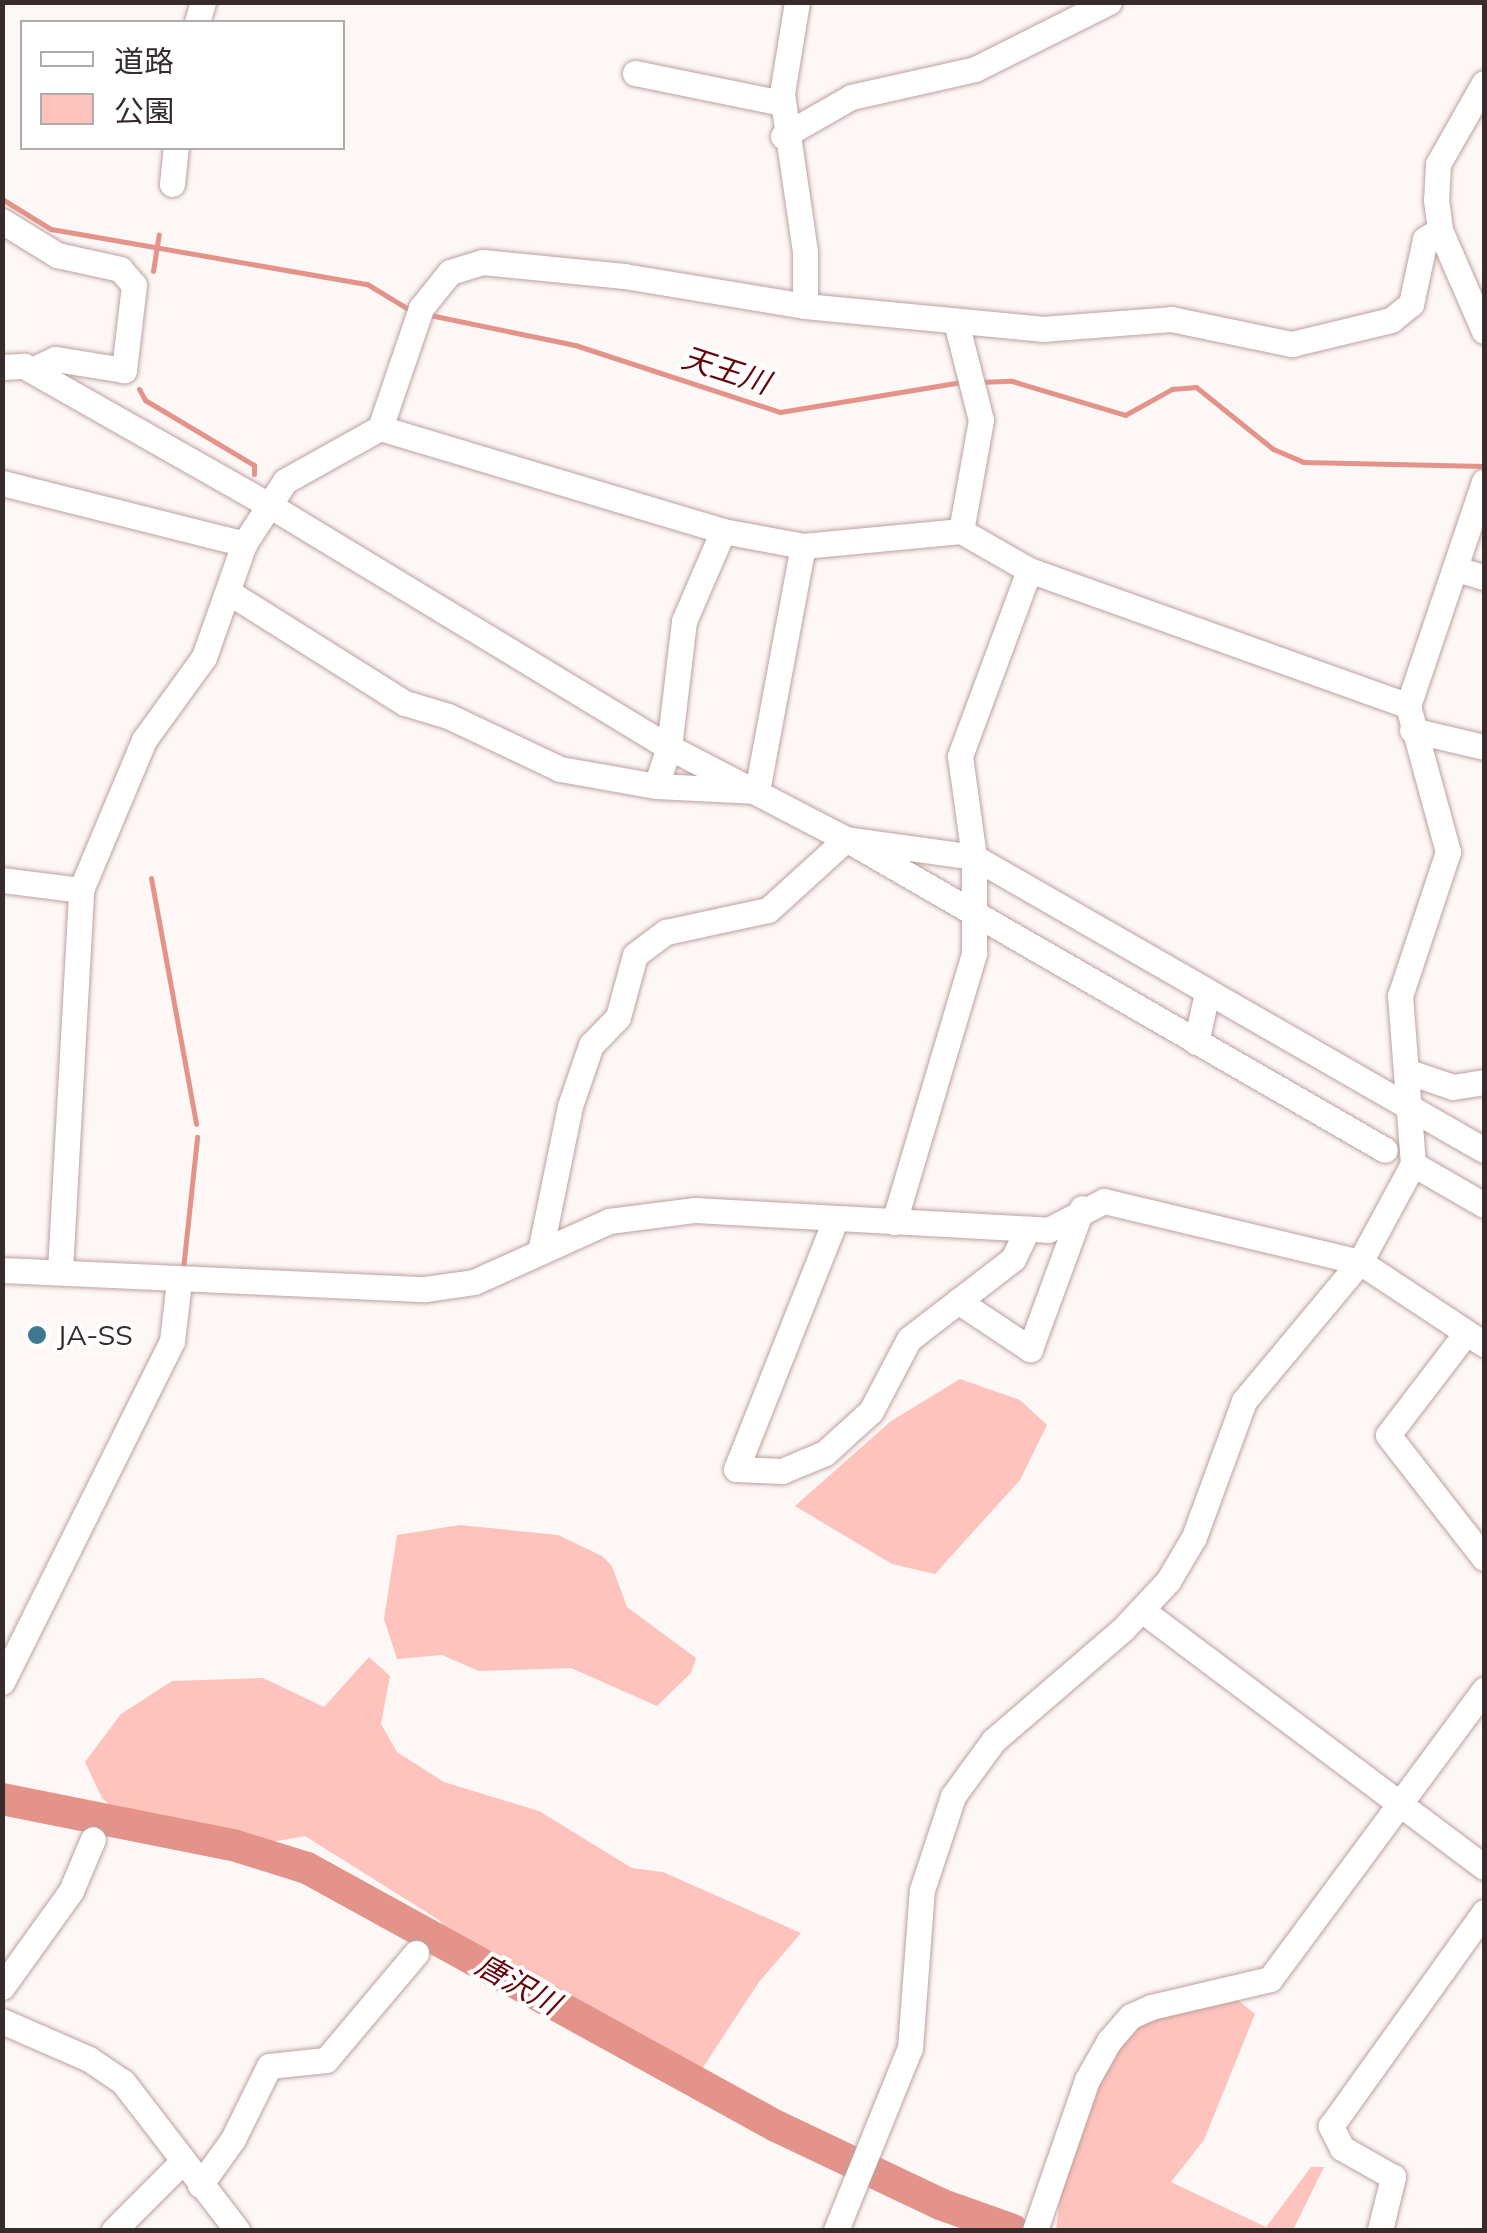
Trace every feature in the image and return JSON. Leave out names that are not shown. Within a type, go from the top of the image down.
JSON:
[{"type":"street","points":[[796,2],[782,103],[783,136],[804,252],[805,306]]},
{"type":"street","points":[[783,136],[850,96],[975,70],[1098,5]]},
{"type":"street","points":[[635,74],[782,103]]},
{"type":"street","points":[[1484,83],[1438,164],[1440,230],[1484,327]]},
{"type":"street","points":[[172,184],[176,150]]},
{"type":"street","points":[[2,221],[57,255],[120,268],[134,284],[124,370],[55,359],[32,370]]},
{"type":"street","points":[[60,1270],[82,890],[144,740],[204,657],[230,593],[244,544],[295,474],[380,428],[421,308],[436,284],[468,264],[624,276],[805,306],[956,322],[1042,329],[1171,319],[1301,343],[1391,320],[1411,304],[1425,239],[1440,230]]},
{"type":"street","points":[[956,322],[980,420],[961,530]]},
{"type":"street","points":[[2,367],[32,370],[269,505],[669,747],[846,838],[1385,1150]]},
{"type":"street","points":[[380,428],[723,531],[803,546],[961,530],[1029,570],[1484,747]]},
{"type":"street","points":[[836,2230],[910,2048],[922,1890],[953,1796],[994,1740],[1143,1610],[1186,1554],[1252,1387],[1360,1262],[1413,1164],[1413,1109],[1399,1011],[1403,978],[1448,852],[1410,718],[1484,480]]},
{"type":"street","points":[[2,483],[244,544]]},
{"type":"street","points":[[656,786],[669,747],[684,621],[723,531]]},
{"type":"street","points":[[757,791],[803,546]]},
{"type":"street","points":[[1457,569],[1484,577]]},
{"type":"street","points":[[894,1222],[906,1164],[958,1016],[974,954],[974,858],[960,756],[1029,570]]},
{"type":"street","points":[[230,593],[405,703],[448,716],[560,769],[656,786],[757,791]]},
{"type":"street","points":[[846,838],[974,858],[1484,1150]]},
{"type":"street","points":[[540,1252],[575,1089],[591,1045],[618,1017],[635,955],[666,932],[768,910],[846,838]]},
{"type":"street","points":[[2,880],[82,890]]},
{"type":"street","points":[[1196,1042],[1207,993]]},
{"type":"street","points":[[1409,1072],[1453,1087],[1484,1082]]},
{"type":"street","points":[[1413,1164],[1484,1206]]},
{"type":"street","points":[[2,1270],[425,1290],[474,1282],[609,1221],[694,1210],[1028,1228],[1060,1226],[1082,1208],[1104,1201],[1360,1262],[1476,1339],[1388,1435],[1484,1558]]},
{"type":"street","points":[[958,1301],[1030,1349],[1082,1208]]},
{"type":"street","points":[[836,1218],[736,1469],[782,1470],[825,1453],[871,1411],[909,1339],[1014,1259],[1028,1228]]},
{"type":"street","points":[[2,1682],[172,1341],[180,1281]]},
{"type":"street","points":[[1143,1610],[1484,1867]]},
{"type":"street","points":[[1036,2227],[1087,2080],[1109,2041],[1131,2016],[1151,2007],[1270,1980],[1484,1690]]},
{"type":"street","points":[[2,1986],[71,1892],[92,1839]]},
{"type":"street","points":[[1380,2230],[1393,2177],[1342,2148],[1331,2126],[1484,1912]]},
{"type":"street","points":[[200,2184],[233,2139],[269,2066],[326,2060],[416,1953]]},
{"type":"street","points":[[2,2021],[89,2059],[123,2082],[237,2230]]},
{"type":"street","points":[[114,2230],[182,2162]]},
{"type":"green space","points":[[960,1379],[1020,1400],[1047,1425],[1020,1480],[935,1574],[892,1564],[795,1506],[891,1421]]},
{"type":"green space","points":[[460,1525],[558,1535],[602,1556],[612,1566],[627,1607],[696,1658],[691,1673],[657,1706],[571,1668],[479,1671],[442,1655],[397,1659],[384,1619],[397,1535]]},
{"type":"green space","points":[[369,1657],[390,1676],[381,1724],[397,1752],[444,1782],[539,1811],[632,1868],[663,1872],[801,1933],[759,1982],[698,2075],[477,1969],[439,1920],[305,1836],[231,1849],[134,1827],[102,1798],[85,1762],[121,1714],[172,1681],[263,1678],[324,1707]]},
{"type":"green space","points":[[1239,2001],[1255,2014],[1204,2140],[1171,2182],[1266,2227],[1311,2167],[1324,2167],[1293,2230],[1056,2230],[1064,2169],[1089,2091],[1140,2017]]},
{"type":"waterway","name":"天王川","points":[[2,199],[51,229],[367,284],[410,310]]},
{"type":"waterway","name":"天王川","points":[[153,271],[159,234]]},
{"type":"waterway","name":"天王川","points":[[425,314],[575,345],[780,412],[962,382]]},
{"type":"waterway","name":"天王川","points":[[978,382],[1012,381],[1125,415],[1172,389],[1196,387],[1273,449],[1303,462],[1484,466]]},
{"type":"waterway","points":[[139,389],[145,400],[254,465],[254,474]]},
{"type":"waterway","points":[[151,878],[196,1124]]},
{"type":"waterway","points":[[183,1269],[197,1137]]},
{"type":"waterway","name":"唐沢川","points":[[2,1799],[233,1845],[307,1868],[776,2126],[940,2204],[1013,2230]]},
{"type":"place","name":"JA-SS","points":[[37,1335]]}]
